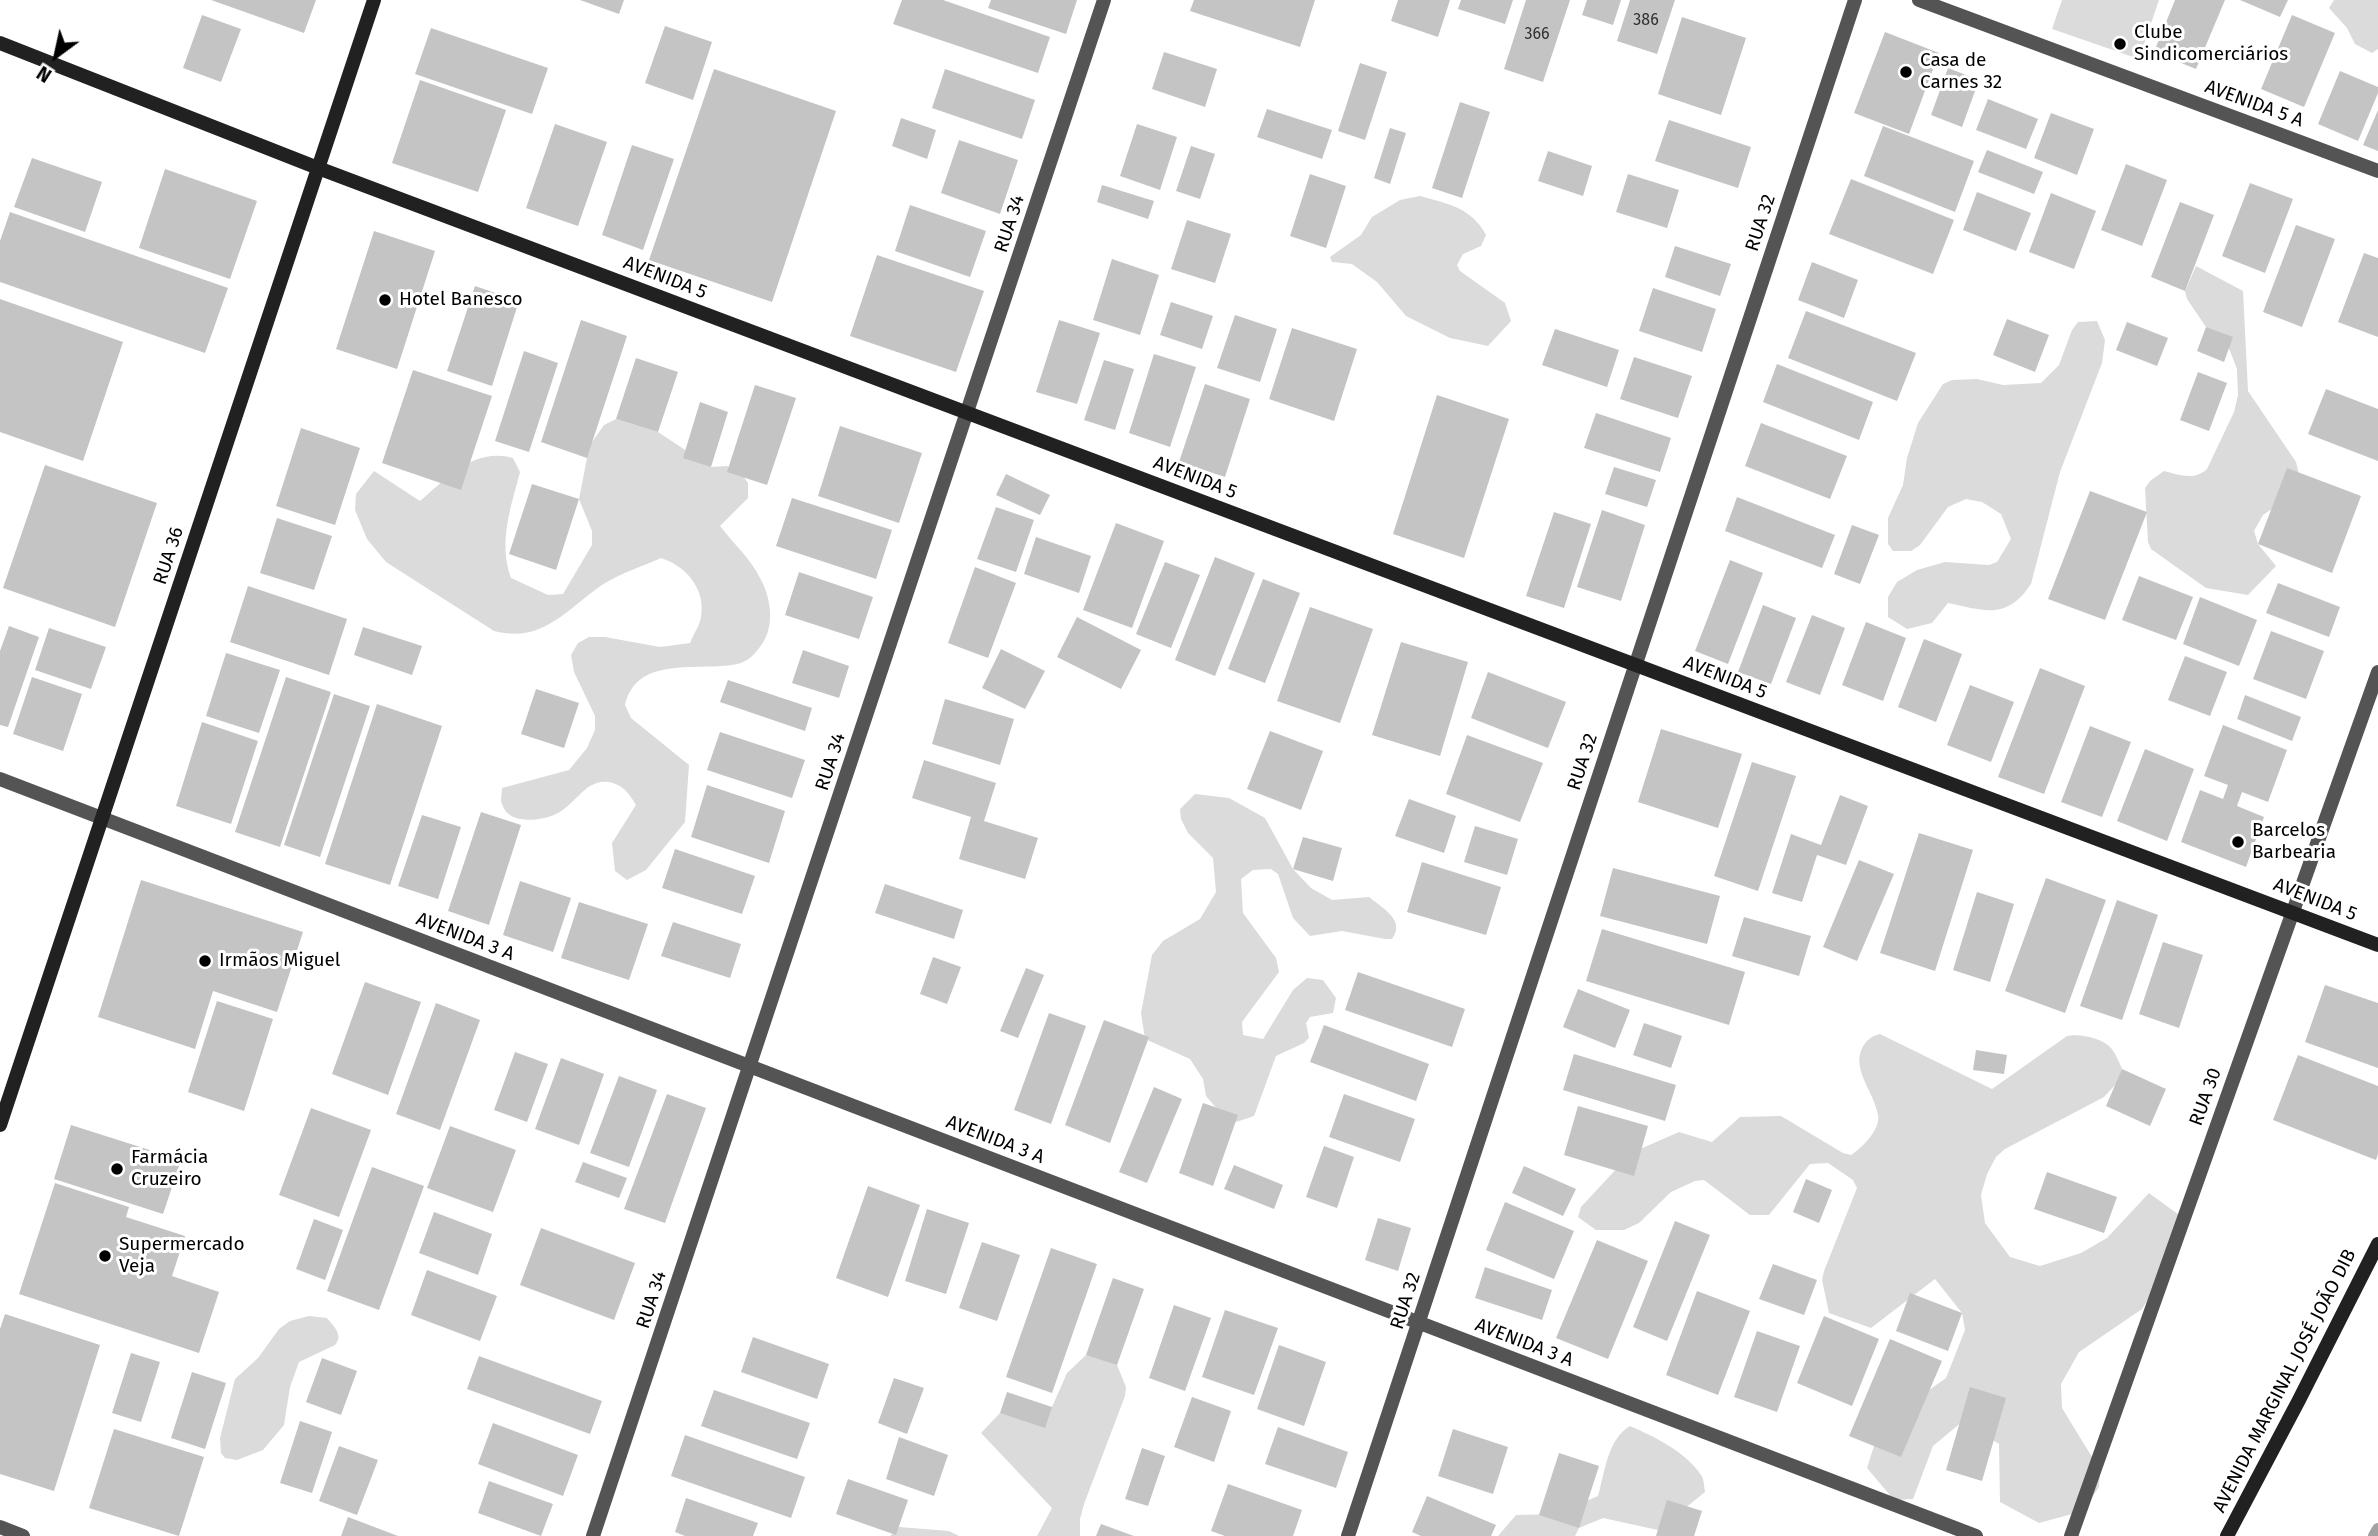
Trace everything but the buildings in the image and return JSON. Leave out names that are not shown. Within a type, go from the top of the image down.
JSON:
[{"type":"street","name":"RUA 36","points":[[0,1125],[374,0]]},
{"type":"street","name":"RUA 34","points":[[593,1536],[1104,0]]},
{"type":"street","name":"RUA 32","points":[[1349,1536],[1855,0]]},
{"type":"street","name":"AVENIDA 5 A","points":[[1919,0],[2378,171]]},
{"type":"street","name":"AVENIDA 5","points":[[0,43],[318,168],[2378,945]]},
{"type":"street","name":"RUA 30","points":[[2071,1536],[2378,672]]},
{"type":"street","name":"AVENIDA 3 A","points":[[0,779],[1976,1536]]},
{"type":"street","name":"AVENIDA MARGINAL JOSÉ JOÃO DIB","points":[[2227,1536],[2300,1400],[2378,1244]]},
{"type":"street","points":[[0,1527],[23,1536]]},
{"type":"shaded area","name":"Clube Sindicomerciários","points":[[2062,0],[2159,0],[2139,59],[2052,29]]},
{"type":"shaded area","points":[[2334,0],[2378,0],[2378,49],[2372,53],[2355,44],[2347,28],[2329,8]]},
{"type":"shaded area","points":[[1420,196],[1466,212],[1486,235],[1481,246],[1463,254],[1457,265],[1460,271],[1505,303],[1511,321],[1488,346],[1450,338],[1406,316],[1377,282],[1352,264],[1332,262],[1330,257],[1361,235],[1372,217],[1400,200]]},
{"type":"shaded area","points":[[2196,266],[2243,291],[2248,391],[2296,462],[2301,482],[2297,492],[2263,515],[2254,531],[2258,544],[2276,566],[2248,595],[2206,588],[2151,549],[2148,542],[2145,488],[2164,471],[2192,476],[2207,469],[2234,412],[2238,395],[2237,369],[2230,351],[2222,337],[2206,327],[2187,299],[2185,291]]},
{"type":"shaded area","points":[[2097,321],[2105,340],[2102,363],[2060,472],[2031,584],[2013,603],[2004,608],[1984,610],[1948,603],[1932,623],[1907,629],[1888,617],[1888,597],[1897,582],[1917,570],[1945,562],[1989,565],[1997,562],[2011,539],[2001,514],[1982,502],[1966,499],[1948,507],[1920,545],[1911,551],[1893,551],[1888,544],[1888,518],[1903,485],[1907,458],[1918,423],[1943,384],[1952,380],[1977,379],[2003,385],[2041,383],[2059,365],[2072,330],[2078,322]]},
{"type":"shaded area","points":[[616,419],[658,432],[711,467],[727,466],[740,472],[748,483],[748,498],[720,526],[756,571],[767,594],[770,611],[766,637],[757,651],[745,661],[722,666],[671,668],[642,678],[632,689],[625,705],[631,718],[689,765],[685,822],[646,870],[627,880],[615,871],[612,843],[636,805],[621,787],[613,783],[595,783],[562,811],[533,820],[517,818],[505,811],[501,802],[502,788],[569,770],[587,748],[595,730],[595,716],[574,672],[571,655],[578,643],[589,637],[605,637],[660,647],[690,643],[700,620],[702,607],[692,580],[678,567],[661,558],[605,583],[566,613],[541,628],[512,634],[494,631],[386,562],[367,539],[355,510],[356,494],[374,471],[420,501],[451,474],[474,461],[499,456],[513,458],[520,472],[506,538],[507,565],[511,578],[548,595],[563,594],[592,545],[592,531],[579,499],[587,458],[585,452],[604,425]]},
{"type":"shaded area","points":[[1195,794],[1229,798],[1265,818],[1293,869],[1311,888],[1332,900],[1369,897],[1391,915],[1396,926],[1392,939],[1342,931],[1310,936],[1293,918],[1278,874],[1271,869],[1253,870],[1241,879],[1243,913],[1276,958],[1279,972],[1242,1022],[1243,1035],[1263,1039],[1293,990],[1307,978],[1323,980],[1336,998],[1333,1013],[1310,1017],[1306,1023],[1309,1038],[1304,1043],[1276,1056],[1254,1116],[1236,1122],[1217,1109],[1206,1096],[1203,1079],[1190,1059],[1145,1039],[1141,1013],[1152,955],[1163,941],[1200,919],[1216,892],[1213,858],[1188,833],[1181,819],[1180,809]]},
{"type":"shaded area","points":[[1880,1034],[1992,1089],[2072,1035],[2097,1039],[2107,1044],[2120,1064],[2122,1069],[2117,1083],[2104,1097],[2005,1149],[1996,1157],[1987,1174],[1981,1195],[1985,1223],[2010,1257],[2040,1266],[2081,1253],[2107,1238],[2149,1193],[2179,1215],[2177,1252],[2142,1309],[2079,1352],[2061,1384],[2062,1408],[2100,1470],[2099,1487],[2083,1511],[2039,1523],[2000,1502],[1999,1444],[1963,1421],[1933,1446],[1913,1499],[1894,1500],[1867,1468],[1881,1424],[1946,1378],[1965,1330],[1962,1313],[1935,1279],[1871,1328],[1829,1313],[1822,1280],[1824,1271],[1857,1188],[1853,1180],[1828,1163],[1810,1164],[1769,1215],[1750,1215],[1704,1180],[1695,1181],[1671,1192],[1639,1223],[1624,1230],[1596,1230],[1578,1217],[1581,1207],[1631,1153],[1679,1132],[1712,1142],[1740,1117],[1781,1116],[1843,1153],[1851,1155],[1870,1138],[1877,1126],[1876,1106],[1863,1078],[1859,1060],[1866,1042]]},
{"type":"shaded area","points":[[309,1316],[327,1318],[337,1331],[338,1341],[299,1362],[290,1387],[284,1425],[263,1450],[237,1460],[225,1458],[221,1453],[220,1438],[235,1379],[258,1358],[279,1329],[290,1321]]},
{"type":"shaded area","points":[[1086,1355],[1117,1365],[1126,1387],[1125,1396],[1084,1504],[1080,1519],[1080,1536],[1037,1536],[1052,1508],[981,1433],[1000,1413],[1041,1420],[1052,1407],[1067,1373]]},
{"type":"shaded area","points":[[1630,1426],[1659,1440],[1687,1459],[1702,1477],[1705,1492],[1658,1530],[1603,1518],[1579,1528],[1575,1536],[1498,1536],[1516,1515],[1556,1514],[1598,1496],[1616,1439]]},
{"type":"shaded area","points":[[899,1527],[949,1531],[959,1536],[890,1536]]},
{"type":"waterway","points":[[2374,1536],[2378,1529]]},
{"type":"place","name":"Clube Sindicomerciários","points":[[2120,44]]},
{"type":"place","name":"Casa de Carnes 32","points":[[1906,72]]},
{"type":"place","name":"Hotel Banesco","points":[[385,300]]},
{"type":"place","name":"Barcelos Barbearia","points":[[2238,842]]},
{"type":"place","name":"Irmãos Miguel","points":[[205,961]]},
{"type":"place","name":"Farmácia Cruzeiro","points":[[117,1169]]},
{"type":"place","name":"Supermercado Veja","points":[[105,1256]]}]
